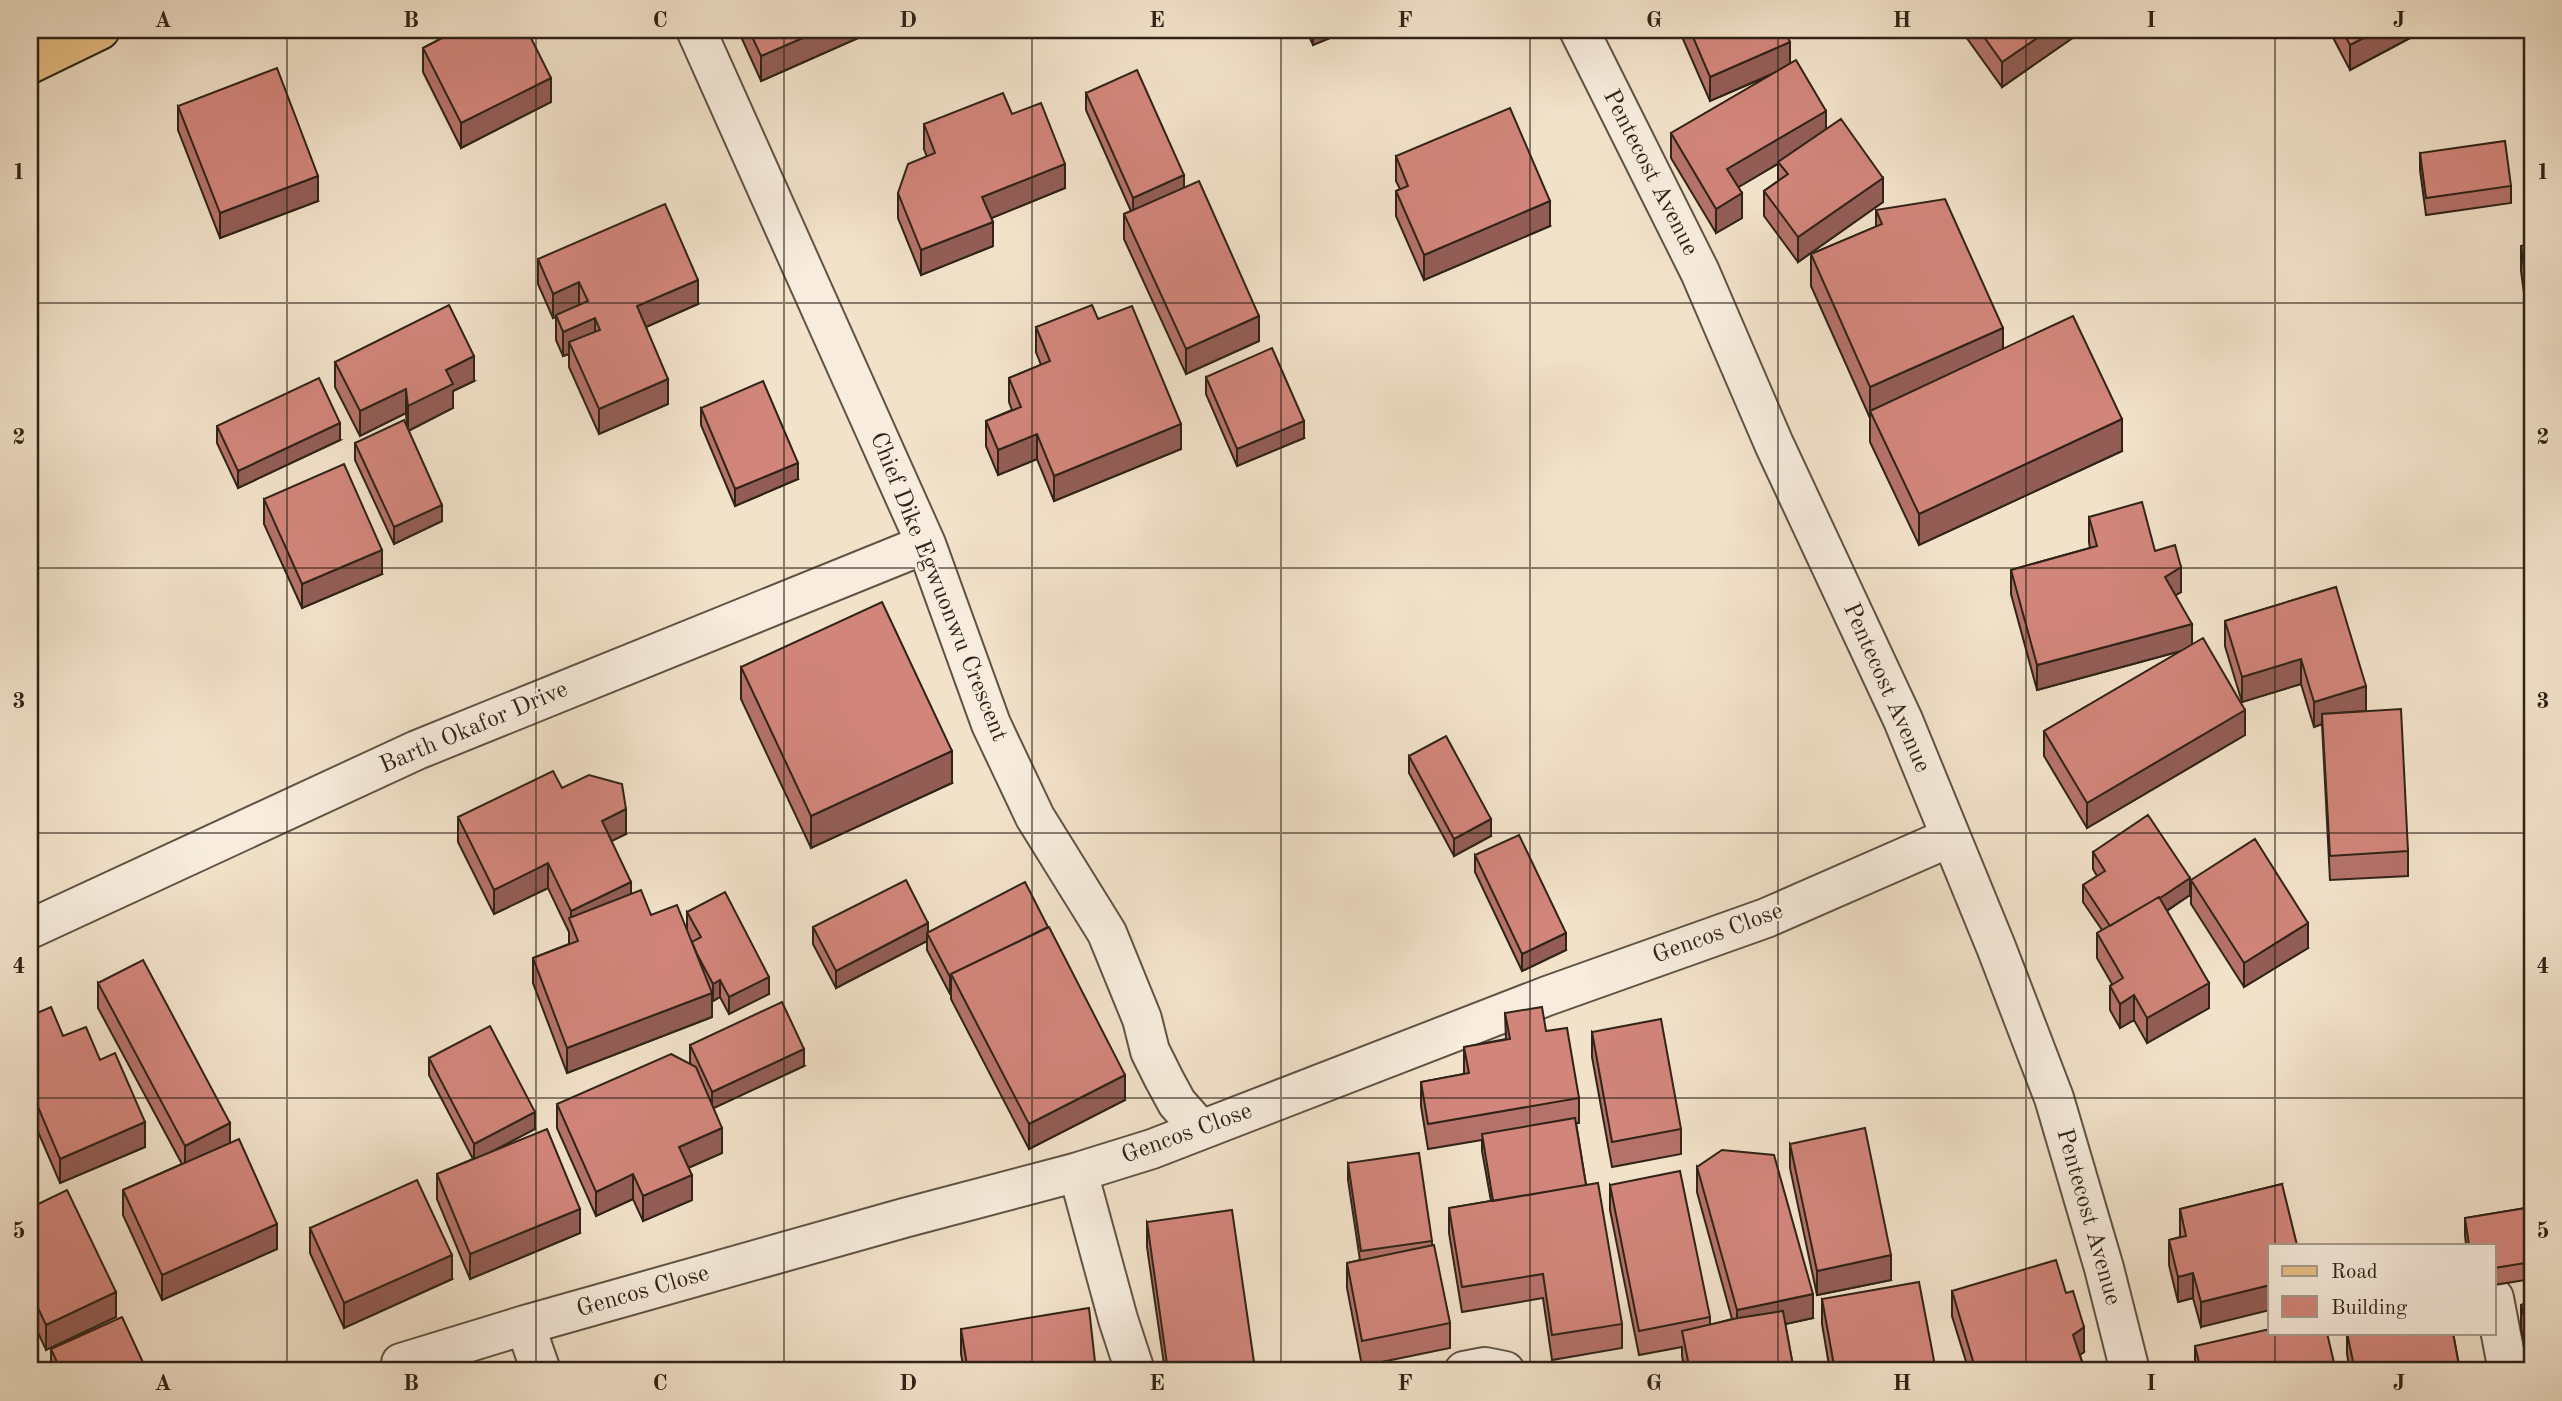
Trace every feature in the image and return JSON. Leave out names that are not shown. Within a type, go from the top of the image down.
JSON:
[{"type":"main road","points":[[30,64],[100,30]]},
{"type":"street","name":"Chief Dike Egwuonwu Crescent","points":[[696,30],[926,544],[990,724],[1035,817],[1107,933],[1142,1019],[1150,1051],[1164,1079],[1177,1103],[1201,1130]]},
{"type":"street","name":"Pentecost Avenue","points":[[1579,30],[1700,272],[1774,444],[1903,720],[2023,1013],[2054,1098],[2104,1268],[2130,1371]]},
{"type":"street","name":"Barth Okafor Drive","points":[[30,929],[417,750],[926,544]]},
{"type":"street","name":"Gencos Close","points":[[401,1363],[525,1325],[904,1218],[1078,1172],[1201,1130],[1547,996],[1766,918],[1951,837]]},
{"type":"street","points":[[1078,1172],[1135,1371]]},
{"type":"street","points":[[2496,1308],[2508,1371]]},
{"type":"street","points":[[525,1325],[541,1371]]},
{"type":"street","points":[[1464,1371],[1485,1367],[1505,1371]]},
{"type":"building","points":[[450,30],[527,30],[551,78],[461,123],[423,48],[452,33]]},
{"type":"building","points":[[749,30],[821,30],[761,56]]},
{"type":"building","points":[[1690,30],[1784,30],[1790,42],[1710,77]]},
{"type":"building","points":[[1979,30],[2049,30],[2002,62]]},
{"type":"building","points":[[2342,30],[2379,30],[2350,45]]},
{"type":"building","points":[[1796,60],[1826,111],[1727,169],[1742,193],[1716,209],[1671,133]]},
{"type":"building","points":[[277,68],[318,176],[220,213],[178,106]]},
{"type":"building","points":[[1137,70],[1184,175],[1133,198],[1086,93]]},
{"type":"building","points":[[1003,93],[1012,114],[1041,103],[1065,164],[982,197],[993,222],[921,250],[898,193],[908,164],[935,153],[924,124]]},
{"type":"building","points":[[1510,108],[1550,201],[1424,255],[1396,191],[1408,186],[1396,156]]},
{"type":"building","points":[[1841,119],[1883,178],[1798,237],[1764,191],[1788,174],[1778,162]]},
{"type":"building","points":[[2505,141],[2511,186],[2426,198],[2420,153]]},
{"type":"building","points":[[1199,181],[1259,316],[1186,349],[1124,214]]},
{"type":"building","points":[[1945,199],[2003,328],[1870,387],[1811,254],[1882,224],[1876,210]]},
{"type":"building","points":[[665,204],[698,280],[637,306],[668,379],[599,409],[569,342],[600,330],[595,318],[563,332],[556,315],[588,301],[579,282],[553,294],[538,259]]},
{"type":"building","points":[[2532,244],[2532,327],[2521,246]]},
{"type":"building","points":[[449,305],[474,356],[446,370],[453,384],[408,406],[406,389],[360,411],[335,362]]},
{"type":"building","points":[[1092,305],[1098,319],[1132,306],[1181,424],[1054,476],[1037,434],[998,450],[986,421],[1021,407],[1009,378],[1050,361],[1036,327]]},
{"type":"building","points":[[2073,316],[2122,419],[1919,514],[1870,411]]},
{"type":"building","points":[[1272,348],[1304,421],[1237,449],[1206,377]]},
{"type":"building","points":[[319,378],[340,423],[238,471],[217,426]]},
{"type":"building","points":[[763,381],[798,463],[735,489],[701,408]]},
{"type":"building","points":[[404,420],[442,505],[394,527],[355,443]]},
{"type":"building","points":[[344,464],[382,550],[302,584],[264,499]]},
{"type":"building","points":[[2142,502],[2155,551],[2175,545],[2181,567],[2165,577],[2192,624],[2037,665],[2011,570],[2097,546],[2089,517]]},
{"type":"building","points":[[2336,587],[2366,686],[2314,702],[2301,659],[2242,677],[2225,621]]},
{"type":"building","points":[[882,602],[952,751],[811,816],[741,667]]},
{"type":"building","points":[[2203,638],[2245,710],[2087,803],[2044,731]]},
{"type":"building","points":[[2401,709],[2408,851],[2330,856],[2322,714]]},
{"type":"building","points":[[1446,736],[1491,819],[1454,839],[1409,756]]},
{"type":"building","points":[[553,771],[562,788],[589,775],[622,784],[626,809],[602,821],[631,882],[571,911],[548,863],[494,890],[458,817]]},
{"type":"building","points":[[2148,815],[2190,878],[2110,926],[2083,885],[2105,871],[2093,852]]},
{"type":"building","points":[[1519,835],[1566,933],[1522,954],[1475,855]]},
{"type":"building","points":[[2255,839],[2308,923],[2244,963],[2191,880]]},
{"type":"building","points":[[906,880],[928,923],[836,971],[813,927]]},
{"type":"building","points":[[1025,882],[1048,927],[951,974],[950,977],[927,933]]},
{"type":"building","points":[[641,890],[651,915],[677,905],[712,993],[567,1048],[533,958],[578,941],[569,918]]},
{"type":"building","points":[[725,892],[769,977],[729,997],[720,980],[713,984],[697,954],[692,942],[701,937],[687,912]]},
{"type":"building","points":[[2159,897],[2209,983],[2147,1018],[2134,995],[2120,1004],[2110,986],[2123,978],[2097,933]]},
{"type":"building","points":[[1049,927],[1125,1075],[1029,1124],[951,974]]},
{"type":"building","points":[[143,960],[230,1123],[185,1146],[98,983]]},
{"type":"building","points":[[782,1002],[804,1049],[712,1092],[690,1045]]},
{"type":"building","points":[[51,1007],[63,1036],[86,1027],[100,1060],[115,1053],[145,1122],[60,1159],[30,1088],[30,1016]]},
{"type":"building","points":[[1542,1007],[1546,1031],[1567,1028],[1579,1098],[1428,1124],[1421,1082],[1469,1073],[1464,1047],[1510,1039],[1505,1013]]},
{"type":"building","points":[[1661,1019],[1681,1129],[1612,1142],[1592,1032]]},
{"type":"building","points":[[490,1026],[535,1112],[474,1144],[429,1058]]},
{"type":"building","points":[[671,1054],[696,1067],[722,1128],[679,1147],[692,1175],[643,1196],[633,1174],[596,1192],[557,1104]]},
{"type":"building","points":[[1575,1118],[1586,1185],[1493,1201],[1482,1134]]},
{"type":"building","points":[[1865,1128],[1891,1255],[1817,1271],[1790,1144]]},
{"type":"building","points":[[547,1129],[580,1209],[470,1254],[437,1174]]},
{"type":"building","points":[[239,1139],[277,1224],[162,1275],[123,1190]]},
{"type":"building","points":[[1722,1150],[1774,1155],[1813,1294],[1737,1310],[1697,1167]]},
{"type":"building","points":[[1419,1153],[1432,1241],[1361,1251],[1348,1163]]},
{"type":"building","points":[[1680,1171],[1710,1317],[1639,1331],[1610,1185]]},
{"type":"building","points":[[417,1180],[452,1255],[344,1303],[310,1228]]},
{"type":"building","points":[[1598,1183],[1622,1324],[1552,1335],[1543,1274],[1462,1287],[1449,1208]]},
{"type":"building","points":[[2282,1184],[2297,1244],[2268,1244],[2268,1285],[2201,1302],[2193,1273],[2178,1277],[2169,1240],[2186,1236],[2180,1209]]},
{"type":"building","points":[[67,1190],[116,1292],[46,1325],[30,1291],[30,1208]]},
{"type":"building","points":[[2532,1207],[2532,1262],[2496,1268],[2496,1244],[2469,1244],[2465,1218]]},
{"type":"building","points":[[1232,1210],[1254,1362],[1192,1371],[1168,1371],[1147,1222]]},
{"type":"building","points":[[1434,1245],[1450,1323],[1362,1341],[1347,1263]]},
{"type":"building","points":[[2056,1260],[2066,1293],[2073,1291],[2084,1327],[2073,1335],[2085,1371],[1976,1371],[1952,1291]]},
{"type":"building","points":[[1919,1282],[1936,1371],[1835,1371],[1822,1299]]},
{"type":"building","points":[[2532,1302],[2532,1347],[2521,1305]]},
{"type":"building","points":[[1089,1308],[1096,1371],[968,1371],[961,1329]]},
{"type":"building","points":[[1783,1311],[1794,1371],[1690,1371],[1682,1331]]},
{"type":"building","points":[[122,1317],[147,1371],[61,1371],[51,1349]]},
{"type":"building","points":[[2268,1329],[2268,1334],[2327,1334],[2336,1371],[2201,1371],[2195,1346]]},
{"type":"building","points":[[2347,1334],[2453,1334],[2460,1371],[2355,1371]]}]
